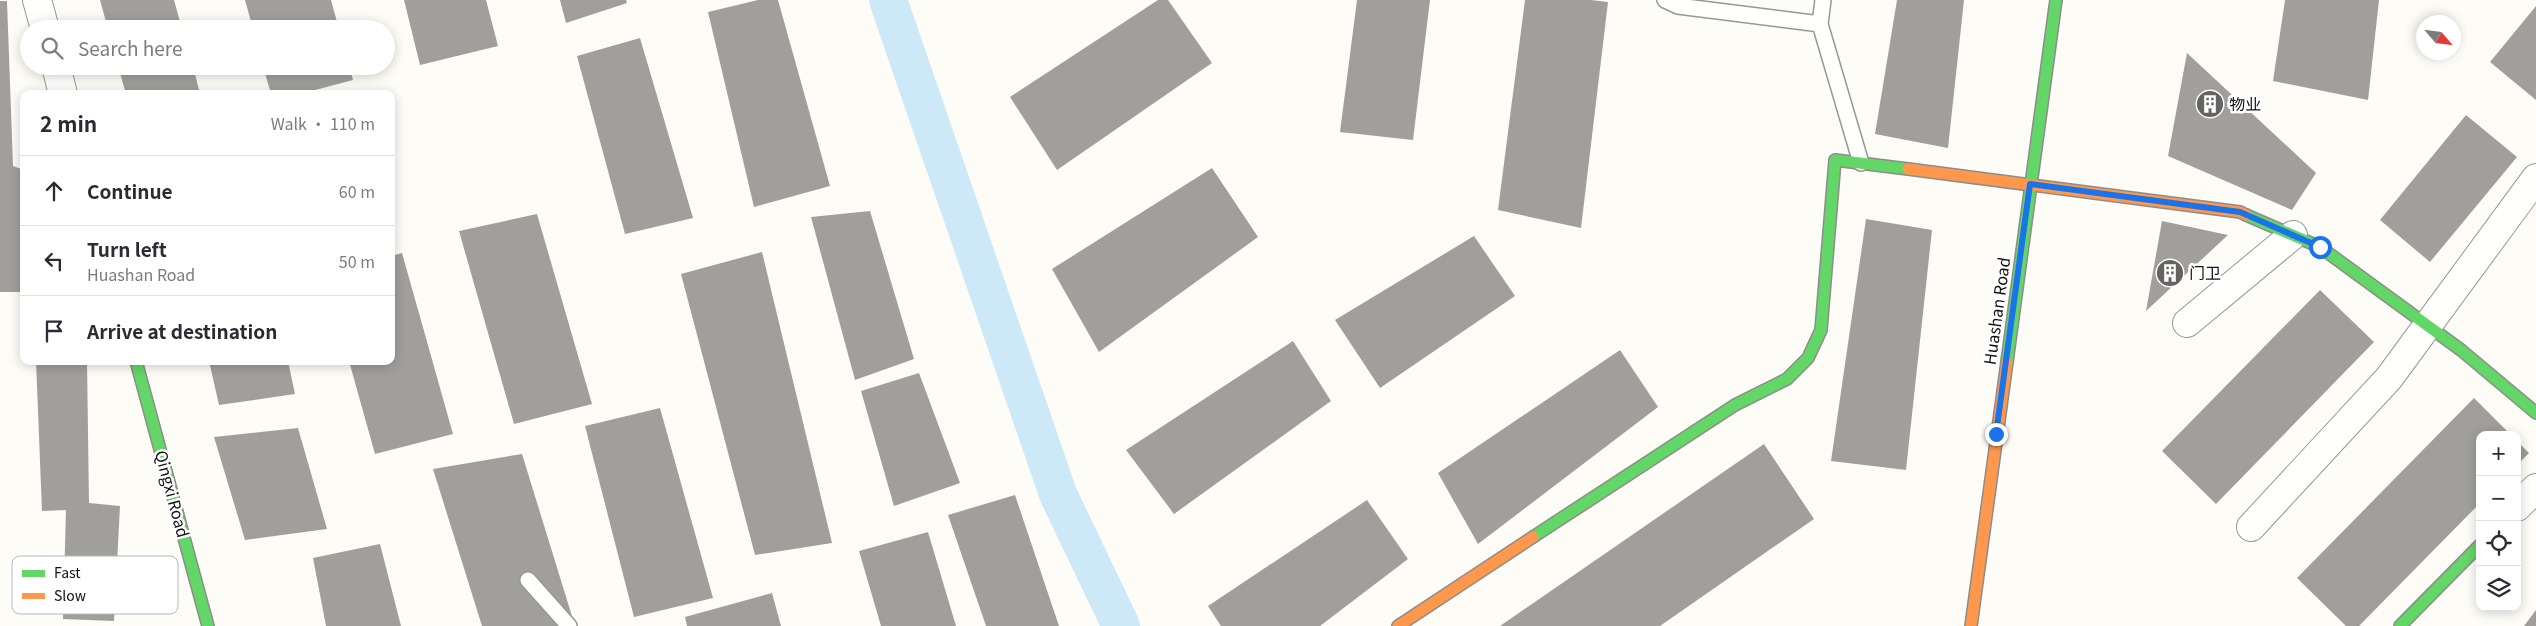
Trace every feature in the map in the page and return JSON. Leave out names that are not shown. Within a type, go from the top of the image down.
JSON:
[{"type":"street","points":[[37,0],[43,20]]},
{"type":"street","name":"Huashan Road","points":[[1971,626],[2056,0]]},
{"type":"street","points":[[58,75],[62,90]]},
{"type":"street","points":[[1398,626],[1735,406],[1787,379],[1808,358],[1821,330],[1835,160],[2240,212],[2320,247],[2461,350],[2536,413]]},
{"type":"street","points":[[2251,527],[2389,378],[2536,178]]},
{"type":"street","points":[[2187,324],[2293,235]]},
{"type":"street","name":"Qingxi Road","points":[[137,365],[208,626]]},
{"type":"street","points":[[2521,503],[2536,488]]},
{"type":"street","points":[[2400,626],[2476,549]]},
{"type":"lane","points":[[1665,0],[1678,6],[1820,24]]},
{"type":"lane","points":[[1823,0],[1820,24],[1861,163]]},
{"type":"lane","points":[[528,580],[569,626]]},
{"type":"building","points":[[100,0],[174,0],[180,20],[106,20]]},
{"type":"building","points":[[245,0],[331,0],[337,20],[251,20]]},
{"type":"building","points":[[404,0],[486,0],[498,46],[420,65]]},
{"type":"building","points":[[560,0],[626,0],[627,3],[566,23]]},
{"type":"building","points":[[758,0],[778,0],[830,186],[754,207],[708,12]]},
{"type":"building","points":[[1158,0],[1168,0],[1212,63],[1057,170],[1010,97]]},
{"type":"building","points":[[1357,0],[1430,0],[1413,140],[1340,132]]},
{"type":"building","points":[[1525,0],[1591,0],[1608,2],[1581,228],[1498,210]]},
{"type":"building","points":[[1897,0],[1964,0],[1948,148],[1875,134]]},
{"type":"building","points":[[2285,0],[2379,0],[2368,100],[2273,81]]},
{"type":"building","points":[[0,1],[7,1],[13,166],[20,169],[20,292],[0,292]]},
{"type":"building","points":[[2536,6],[2536,100],[2490,62]]},
{"type":"building","points":[[640,38],[693,218],[625,234],[577,56]]},
{"type":"building","name":"物业","points":[[2187,53],[2316,173],[2292,210],[2168,156]]},
{"type":"building","points":[[121,75],[195,75],[199,90],[125,90]]},
{"type":"building","points":[[266,75],[352,75],[353,80],[315,90],[270,90]]},
{"type":"building","points":[[2466,115],[2517,157],[2430,262],[2380,220]]},
{"type":"building","points":[[1212,168],[1258,237],[1099,352],[1052,269]]},
{"type":"building","points":[[870,211],[914,359],[855,380],[811,217]]},
{"type":"building","points":[[537,214],[592,404],[514,424],[459,231]]},
{"type":"building","points":[[1866,219],[1932,230],[1906,470],[1831,461]]},
{"type":"building","name":"门卫","points":[[2162,221],[2228,235],[2146,311]]},
{"type":"building","points":[[1474,236],[1515,296],[1380,388],[1335,320]]},
{"type":"building","points":[[762,252],[832,543],[755,555],[681,274]]},
{"type":"building","points":[[402,253],[453,434],[375,454],[350,365],[395,365],[395,255]]},
{"type":"building","points":[[2320,290],[2374,342],[2216,504],[2162,451]]},
{"type":"building","points":[[1293,341],[1331,401],[1174,514],[1126,450]]},
{"type":"building","points":[[1620,350],[1658,407],[1478,544],[1438,473]]},
{"type":"building","points":[[36,365],[87,365],[89,503],[120,506],[117,556],[65,556],[66,510],[42,511]]},
{"type":"building","points":[[210,365],[289,365],[295,394],[219,405]]},
{"type":"building","points":[[919,373],[960,483],[894,506],[861,391]]},
{"type":"building","points":[[2474,398],[2507,431],[2476,431],[2476,507],[2359,626],[2346,626],[2297,578]]},
{"type":"building","points":[[660,408],[713,598],[634,617],[585,426]]},
{"type":"building","points":[[298,428],[327,529],[245,540],[214,437]]},
{"type":"building","points":[[1764,444],[1814,519],[1660,626],[1500,626]]},
{"type":"building","points":[[2521,445],[2529,453],[2521,461]]},
{"type":"building","points":[[522,454],[575,626],[482,626],[433,469]]},
{"type":"building","points":[[1015,495],[1059,626],[986,626],[948,515]]},
{"type":"building","points":[[1367,500],[1408,559],[1320,626],[1221,626],[1208,606]]},
{"type":"building","points":[[928,532],[956,626],[881,626],[859,551]]},
{"type":"building","points":[[380,544],[401,626],[326,626],[313,558]]},
{"type":"building","points":[[772,593],[781,626],[687,626],[685,617]]},
{"type":"building","points":[[2536,610],[2536,626],[2524,626]]},
{"type":"building","points":[[63,614],[114,614],[114,621],[63,619]]},
{"type":"waterway","points":[[888,0],[1058,494],[1121,626]]},
{"type":"traffic: fast","points":[[2007,362],[2056,0]]},
{"type":"traffic: fast","points":[[1533,537],[1735,405],[1787,379],[1808,358],[1821,330],[1835,160],[1908,169]]},
{"type":"traffic: fast","points":[[2246,215],[2320,247],[2461,350],[2536,413]]},
{"type":"traffic: fast","points":[[137,365],[208,626]]},
{"type":"traffic: fast","points":[[2400,626],[2476,549]]},
{"type":"traffic: slow","points":[[1908,169],[2240,212],[2246,215]]},
{"type":"traffic: slow","points":[[1971,626],[2007,362]]},
{"type":"traffic: slow","points":[[1398,626],[1533,537]]},
{"type":"place","name":"物业","points":[[2210,104]]},
{"type":"place","name":"门卫","points":[[2170,273]]},
{"type":"route","points":[[1996,434],[2030,184],[2240,212],[2320,247]]}]
